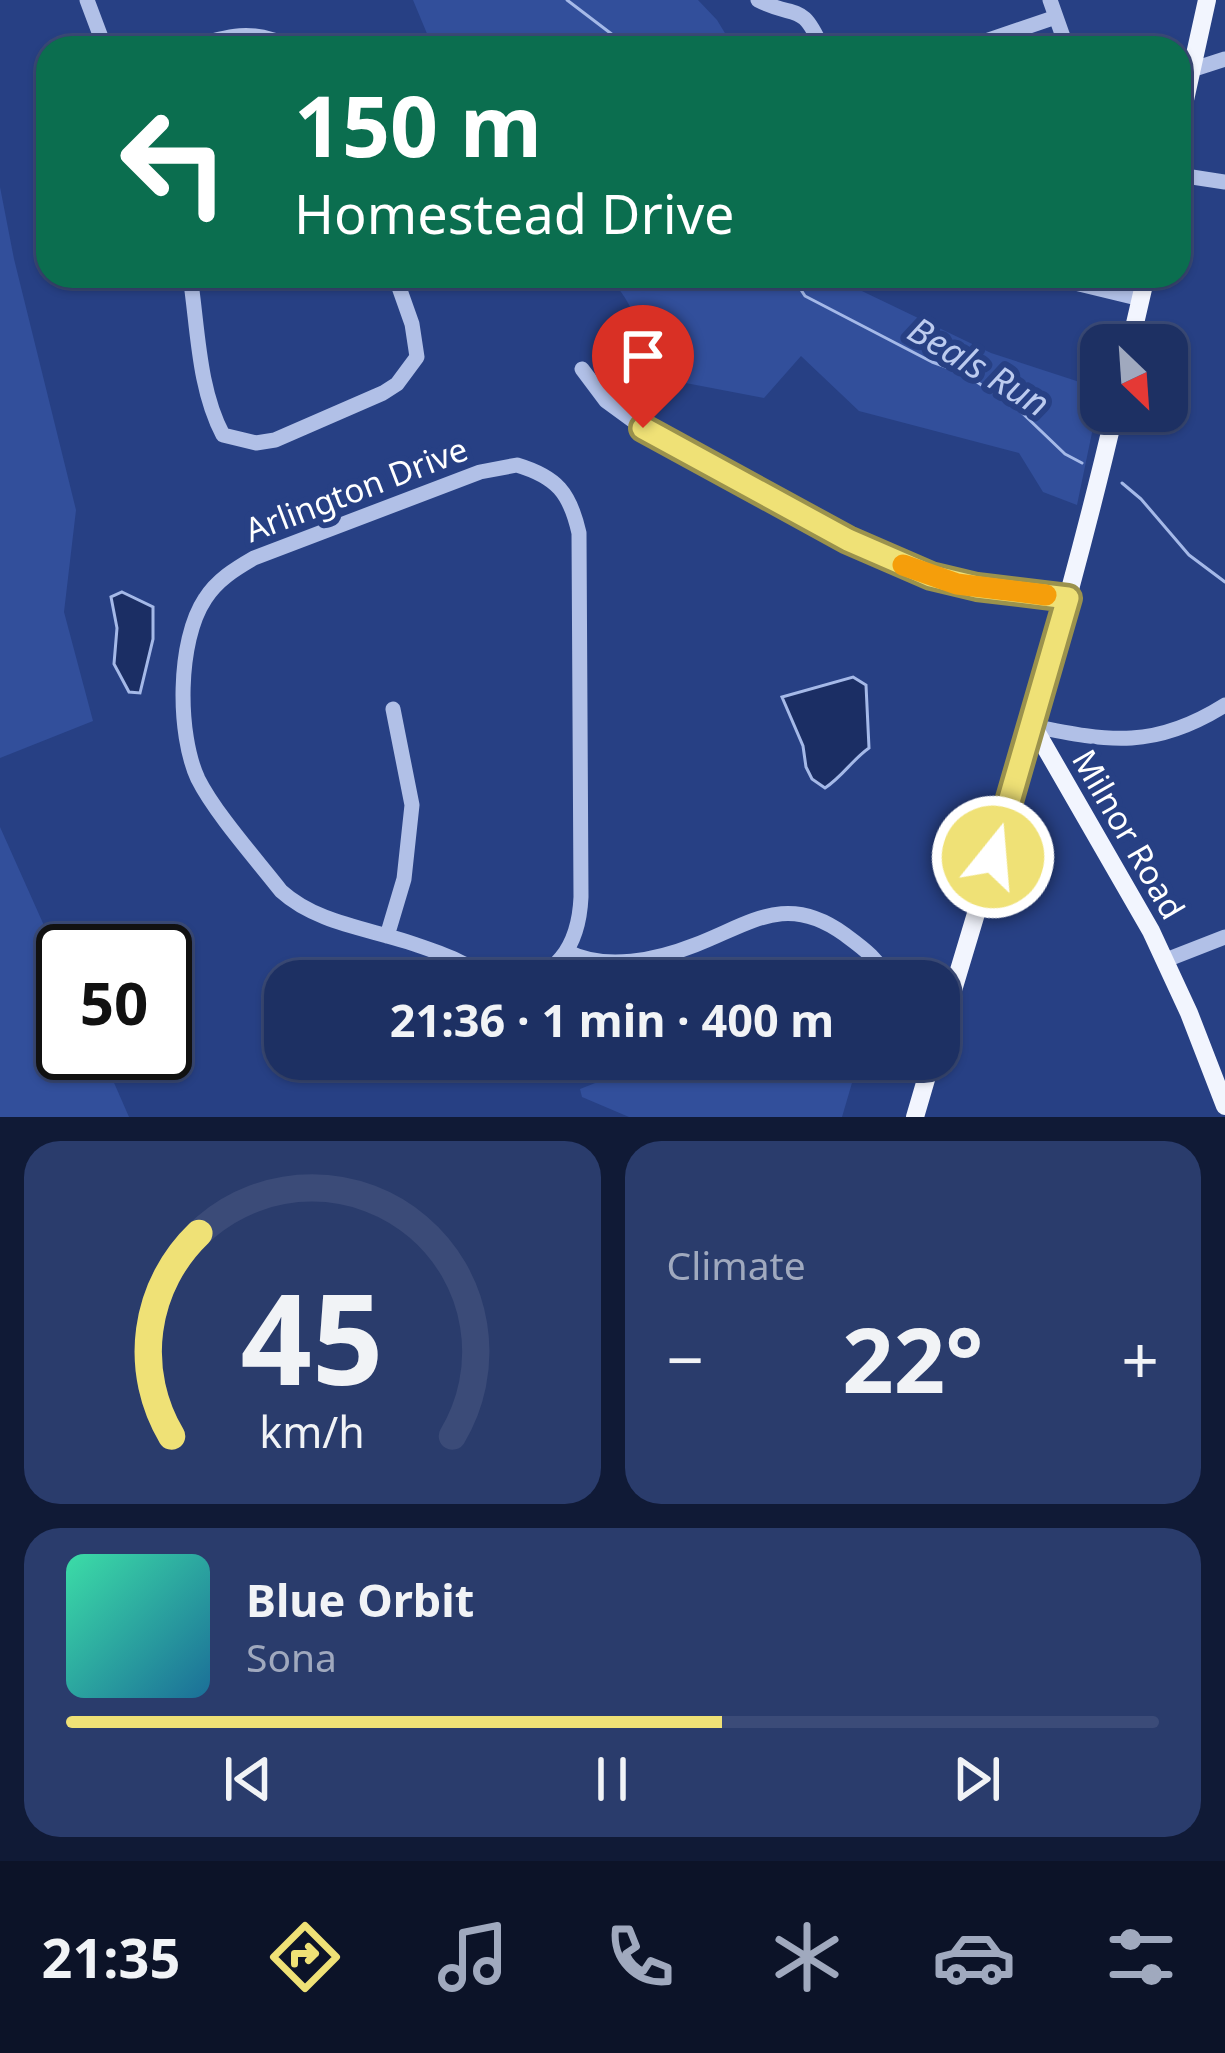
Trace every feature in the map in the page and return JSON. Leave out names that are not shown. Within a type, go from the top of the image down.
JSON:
[{"type":"main road","points":[[1191,70],[1207,0]]},
{"type":"main road","points":[[1135,324],[1143,288]]},
{"type":"main road","points":[[960,968],[1033,726],[1110,432]]},
{"type":"main road","name":"Milnor Road","points":[[1033,726],[1166,960],[1225,1106]]},
{"type":"main road","points":[[915,1117],[926,1080]]},
{"type":"street","points":[[87,0],[100,36]]},
{"type":"street","points":[[758,0],[771,7],[788,4],[807,17],[816,36]]},
{"type":"street","points":[[1050,0],[1063,36]]},
{"type":"street","points":[[1000,36],[1056,17]]},
{"type":"street","points":[[1191,70],[1225,59]]},
{"type":"street","points":[[1191,177],[1225,182]]},
{"type":"street","points":[[192,288],[215,421],[223,435],[256,443],[292,433],[383,393],[409,372],[417,357],[399,288]]},
{"type":"street","points":[[1096,288],[1141,299]]},
{"type":"street","points":[[582,369],[606,401],[632,421],[848,540],[957,584],[1068,598]]},
{"type":"street","name":"Arlington Drive","points":[[517,465],[550,479],[564,492],[578,533],[581,897],[580,921],[568,952],[528,977],[502,979],[436,951],[294,903],[205,790],[192,761],[183,716],[190,634],[214,586],[254,558],[480,472],[517,465]]},
{"type":"street","points":[[1033,726],[1129,740],[1200,721],[1225,704]]},
{"type":"street","points":[[387,936],[404,880],[412,805],[394,709]]},
{"type":"street","points":[[622,960],[693,946],[752,919],[801,914],[836,928],[875,960]]},
{"type":"street","points":[[1166,960],[1225,938]]},
{"type":"street","points":[[568,952],[589,960]]},
{"type":"shaded area","points":[[413,0],[698,0],[727,36],[428,36]]},
{"type":"shaded area","points":[[0,187],[76,510],[64,612],[93,721],[0,758]]},
{"type":"shaded area","points":[[617,288],[856,288],[991,353],[1080,382],[1080,432],[1092,432],[1077,505],[1043,492],[1019,453],[859,411],[801,356],[764,398],[649,376],[637,322]]},
{"type":"shaded area","points":[[122,592],[153,607],[153,639],[140,693],[129,692],[114,664],[117,628],[111,597]]},
{"type":"shaded area","points":[[853,677],[866,685],[869,748],[825,788],[812,779],[806,767],[803,746],[782,697]]},
{"type":"shaded area","points":[[0,827],[43,924],[36,924],[36,1080],[113,1080],[129,1117],[0,1117]]},
{"type":"shaded area","points":[[603,1080],[853,1080],[842,1117],[629,1117],[582,1097],[580,1089]]},
{"type":"waterway","name":"Beals Run","points":[[567,0],[614,36]]},
{"type":"waterway","name":"Beals Run","points":[[800,288],[805,296],[932,362],[963,373],[1017,408],[1065,454],[1082,463]]},
{"type":"waterway","name":"Beals Run","points":[[1122,483],[1189,555],[1225,582]]},
{"type":"slow traffic","points":[[903,565],[957,584],[1046,595]]},
{"type":"route","points":[[643,428],[898,563],[957,584],[1068,598],[993,857]]}]
